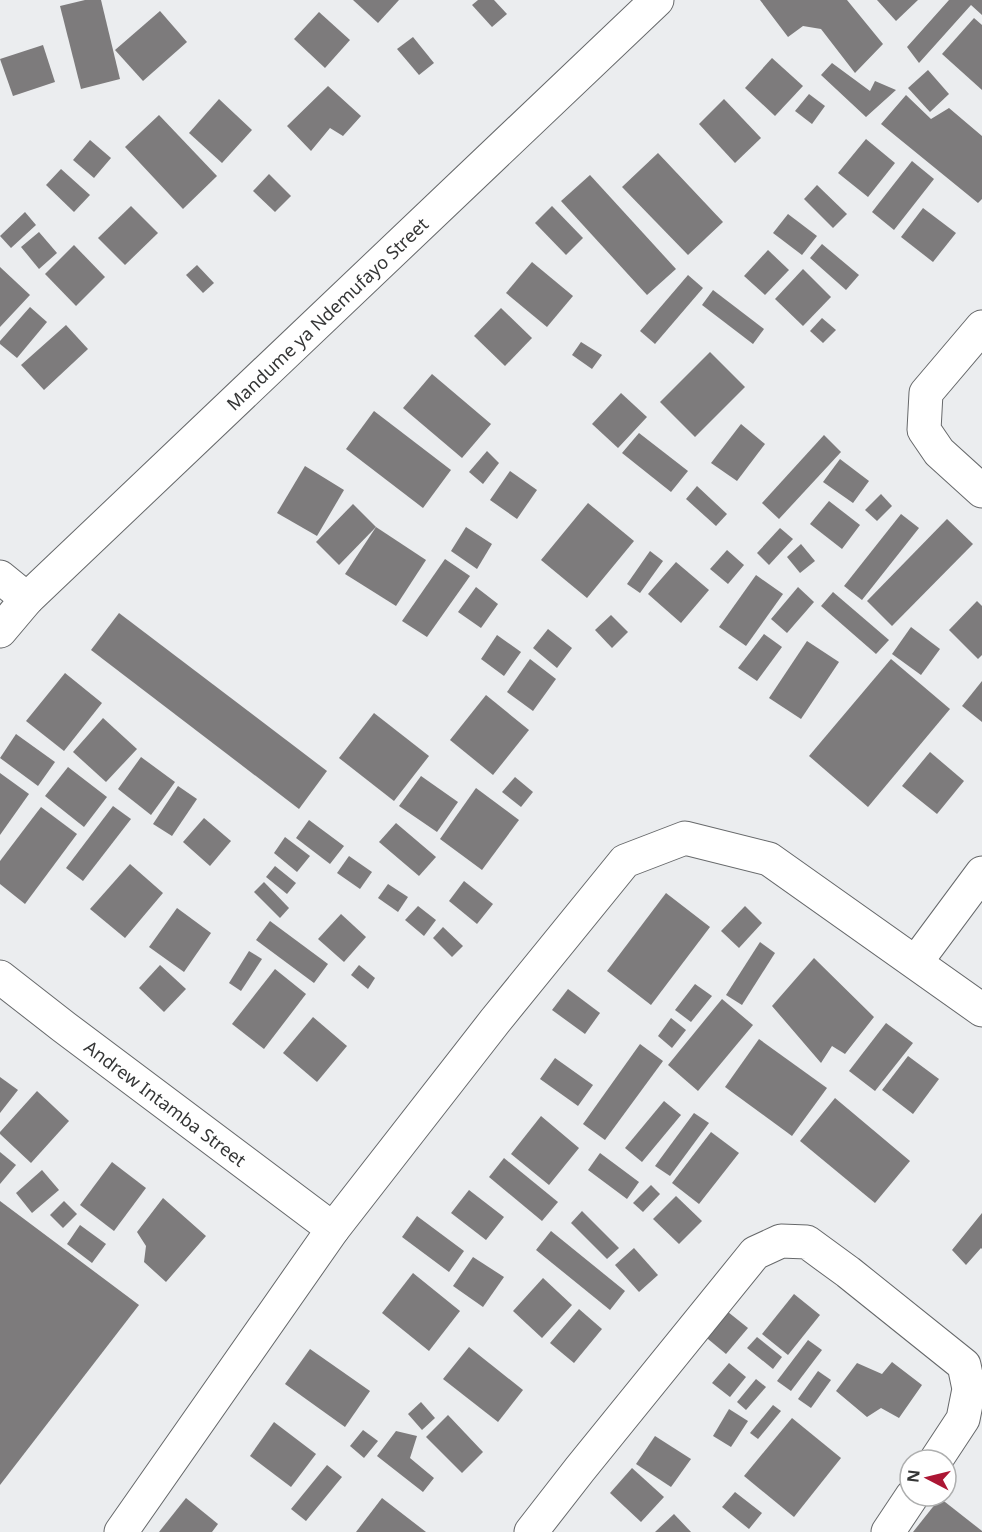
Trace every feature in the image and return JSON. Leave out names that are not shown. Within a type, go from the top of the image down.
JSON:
[{"type":"street","name":"Mandume ya Ndemufayo Street","points":[[0,631],[27,599],[657,0]]},
{"type":"street","points":[[982,327],[926,393],[924,430],[939,452],[982,491]]},
{"type":"street","points":[[0,578],[27,599]]},
{"type":"street","points":[[121,1532],[333,1230],[495,1021],[625,861],[685,838],[769,859],[982,1010]]},
{"type":"street","points":[[916,962],[982,873]]},
{"type":"street","name":"Andrew Intamba Street","points":[[0,977],[333,1230]]},
{"type":"street","points":[[531,1532],[755,1253],[781,1241],[807,1242],[964,1365],[969,1389],[963,1419],[944,1448]]},
{"type":"street","points":[[888,1532],[904,1508]]},
{"type":"building","points":[[85,0],[101,0],[120,79],[81,89],[60,6]]},
{"type":"building","points":[[353,0],[399,0],[378,23]]},
{"type":"building","points":[[478,0],[494,0],[507,14],[492,27],[472,5]]},
{"type":"building","points":[[760,0],[847,0],[883,44],[855,73],[821,29],[803,26],[788,37]]},
{"type":"building","points":[[877,0],[918,0],[896,21]]},
{"type":"building","points":[[949,0],[982,0],[982,15],[971,5],[919,63],[907,47]]},
{"type":"building","points":[[160,11],[187,42],[143,81],[115,50]]},
{"type":"building","points":[[319,12],[350,40],[325,68],[294,39]]},
{"type":"building","points":[[974,18],[982,25],[982,90],[942,54]]},
{"type":"building","points":[[413,37],[434,63],[419,75],[397,49]]},
{"type":"building","points":[[43,45],[55,82],[13,96],[0,59]]},
{"type":"building","points":[[772,58],[803,86],[775,116],[745,88]]},
{"type":"building","points":[[832,63],[870,91],[875,81],[896,90],[866,117],[821,75]]},
{"type":"building","points":[[928,70],[949,94],[930,112],[908,88]]},
{"type":"building","points":[[328,86],[361,116],[343,136],[330,128],[311,151],[287,126]]},
{"type":"building","points":[[809,94],[825,106],[812,124],[795,111]]},
{"type":"building","points":[[906,95],[931,119],[949,108],[982,136],[982,199],[978,203],[881,124]]},
{"type":"building","points":[[219,99],[252,130],[222,163],[189,133]]},
{"type":"building","points":[[724,99],[761,138],[735,163],[699,124]]},
{"type":"building","points":[[159,115],[217,176],[183,209],[125,147]]},
{"type":"building","points":[[866,139],[895,163],[868,197],[838,173]]},
{"type":"building","points":[[90,140],[111,158],[94,178],[73,160]]},
{"type":"building","points":[[658,153],[723,222],[688,255],[622,187]]},
{"type":"building","points":[[912,161],[934,179],[894,230],[872,212]]},
{"type":"building","points":[[61,169],[90,195],[74,212],[46,185]]},
{"type":"building","points":[[269,174],[291,196],[275,212],[253,191]]},
{"type":"building","points":[[590,175],[676,269],[647,295],[561,201]]},
{"type":"building","points":[[817,185],[847,214],[833,228],[804,199]]},
{"type":"building","points":[[131,206],[158,233],[125,265],[98,238]]},
{"type":"building","points":[[552,206],[583,238],[566,255],[535,223]]},
{"type":"building","points":[[923,208],[956,233],[933,262],[901,237]]},
{"type":"building","points":[[25,212],[36,225],[11,248],[0,236]]},
{"type":"building","points":[[788,214],[817,236],[802,255],[773,233]]},
{"type":"building","points":[[39,232],[57,253],[39,269],[21,247]]},
{"type":"building","points":[[822,244],[859,275],[846,290],[810,258]]},
{"type":"building","points":[[74,245],[105,277],[76,306],[45,274]]},
{"type":"building","points":[[768,250],[789,270],[765,295],[744,276]]},
{"type":"building","points":[[532,262],[573,296],[547,327],[506,293]]},
{"type":"building","points":[[197,265],[214,283],[203,293],[186,275]]},
{"type":"building","points":[[0,267],[30,295],[0,327]]},
{"type":"building","points":[[803,269],[831,297],[803,326],[775,299]]},
{"type":"building","points":[[688,275],[703,288],[655,344],[640,331]]},
{"type":"building","points":[[713,290],[764,329],[753,344],[702,305]]},
{"type":"building","points":[[30,307],[47,322],[17,358],[0,344],[0,341]]},
{"type":"building","points":[[501,308],[532,338],[505,366],[474,336]]},
{"type":"building","points":[[822,318],[836,330],[823,343],[810,331]]},
{"type":"building","points":[[66,325],[88,349],[44,390],[21,365]]},
{"type":"building","points":[[581,342],[602,355],[592,369],[572,355]]},
{"type":"building","points":[[710,352],[745,387],[695,437],[660,402]]},
{"type":"building","points":[[432,374],[491,424],[462,458],[403,408]]},
{"type":"building","points":[[621,393],[647,417],[618,448],[592,424]]},
{"type":"building","points":[[374,411],[451,470],[423,508],[346,449]]},
{"type":"building","points":[[741,424],[765,444],[737,481],[711,463]]},
{"type":"building","points":[[639,433],[688,471],[671,492],[622,453]]},
{"type":"building","points":[[824,435],[841,452],[779,519],[762,503]]},
{"type":"building","points":[[487,451],[499,463],[483,484],[469,472]]},
{"type":"building","points":[[840,459],[869,481],[853,503],[823,482]]},
{"type":"building","points":[[305,466],[344,490],[317,536],[277,513]]},
{"type":"building","points":[[510,471],[537,490],[517,519],[490,500]]},
{"type":"building","points":[[697,486],[727,514],[716,526],[686,499]]},
{"type":"building","points":[[881,494],[892,506],[877,521],[865,510]]},
{"type":"building","points":[[829,501],[860,525],[842,549],[810,524]]},
{"type":"building","points":[[588,503],[634,541],[587,598],[541,560]]},
{"type":"building","points":[[353,504],[376,527],[339,565],[316,542]]},
{"type":"building","points":[[901,514],[919,528],[862,600],[844,586]]},
{"type":"building","points":[[947,519],[973,544],[892,626],[867,601]]},
{"type":"building","points":[[376,527],[426,560],[396,606],[345,574]]},
{"type":"building","points":[[466,527],[492,544],[477,569],[451,551]]},
{"type":"building","points":[[780,528],[793,539],[769,565],[757,553]]},
{"type":"building","points":[[801,544],[815,561],[800,573],[787,557]]},
{"type":"building","points":[[727,550],[744,565],[728,584],[710,569]]},
{"type":"building","points":[[650,551],[663,561],[640,593],[627,584]]},
{"type":"building","points":[[445,559],[470,576],[427,637],[402,621]]},
{"type":"building","points":[[676,562],[709,590],[681,623],[648,594]]},
{"type":"building","points":[[756,575],[783,594],[746,646],[719,627]]},
{"type":"building","points":[[476,587],[498,604],[481,628],[458,612]]},
{"type":"building","points":[[798,587],[814,602],[787,633],[771,619]]},
{"type":"building","points":[[833,592],[889,640],[876,654],[821,606]]},
{"type":"building","points":[[977,601],[982,606],[982,655],[978,659],[949,630]]},
{"type":"building","points":[[119,613],[327,771],[299,809],[91,650]]},
{"type":"building","points":[[611,615],[628,632],[612,648],[595,630]]},
{"type":"building","points":[[911,627],[940,649],[921,675],[892,654]]},
{"type":"building","points":[[548,629],[572,648],[557,668],[533,648]]},
{"type":"building","points":[[764,634],[782,647],[757,681],[738,668]]},
{"type":"building","points":[[497,635],[521,652],[504,676],[481,659]]},
{"type":"building","points":[[807,641],[839,662],[801,719],[769,698]]},
{"type":"building","points":[[530,659],[556,679],[533,711],[507,692]]},
{"type":"building","points":[[891,659],[950,709],[868,807],[809,756]]},
{"type":"building","points":[[65,673],[102,703],[64,751],[26,721]]},
{"type":"building","points":[[982,681],[982,722],[962,706]]},
{"type":"building","points":[[486,695],[529,730],[493,775],[450,740]]},
{"type":"building","points":[[374,713],[429,756],[394,801],[339,758]]},
{"type":"building","points":[[103,718],[137,749],[106,782],[73,752]]},
{"type":"building","points":[[16,734],[55,762],[38,786],[0,758]]},
{"type":"building","points":[[930,752],[964,781],[937,814],[902,786]]},
{"type":"building","points":[[141,757],[175,782],[151,815],[118,789]]},
{"type":"building","points":[[68,767],[107,797],[84,827],[45,796]]},
{"type":"building","points":[[0,773],[29,794],[0,835]]},
{"type":"building","points":[[421,776],[458,802],[437,832],[399,806]]},
{"type":"building","points":[[515,777],[533,792],[521,807],[502,792]]},
{"type":"building","points":[[178,786],[197,799],[172,836],[153,824]]},
{"type":"building","points":[[476,788],[519,820],[482,870],[440,839]]},
{"type":"building","points":[[113,806],[131,819],[83,881],[66,868]]},
{"type":"building","points":[[41,807],[77,834],[25,904],[0,884],[0,861]]},
{"type":"building","points":[[204,818],[231,841],[210,866],[183,842]]},
{"type":"building","points":[[309,820],[344,846],[330,864],[296,838]]},
{"type":"building","points":[[396,823],[436,857],[419,876],[379,842]]},
{"type":"building","points":[[285,837],[310,856],[297,872],[274,853]]},
{"type":"building","points":[[349,856],[372,872],[360,889],[337,873]]},
{"type":"building","points":[[130,864],[163,893],[125,938],[90,909]]},
{"type":"building","points":[[275,866],[296,883],[287,894],[266,877]]},
{"type":"building","points":[[464,881],[493,904],[477,924],[449,901]]},
{"type":"building","points":[[264,882],[289,908],[280,918],[254,892]]},
{"type":"building","points":[[388,884],[408,897],[398,912],[378,898]]},
{"type":"building","points":[[666,893],[710,927],[651,1005],[607,971]]},
{"type":"building","points":[[418,906],[436,920],[424,936],[405,920]]},
{"type":"building","points":[[745,906],[762,923],[739,948],[721,931]]},
{"type":"building","points":[[177,908],[211,933],[184,972],[149,947]]},
{"type":"building","points":[[341,914],[366,937],[344,962],[318,939]]},
{"type":"building","points":[[270,921],[328,964],[314,983],[256,940]]},
{"type":"building","points":[[443,927],[463,946],[452,957],[433,938]]},
{"type":"building","points":[[760,942],[775,953],[742,1005],[726,995]]},
{"type":"building","points":[[249,951],[262,959],[241,991],[229,983]]},
{"type":"building","points":[[814,958],[874,1017],[845,1054],[832,1046],[821,1063],[772,1006]]},
{"type":"building","points":[[160,965],[186,989],[164,1012],[139,988]]},
{"type":"building","points":[[359,965],[375,978],[368,989],[351,975]]},
{"type":"building","points":[[275,969],[306,994],[264,1049],[232,1024]]},
{"type":"building","points":[[695,984],[712,996],[691,1022],[675,1010]]},
{"type":"building","points":[[568,989],[600,1013],[585,1034],[552,1010]]},
{"type":"building","points":[[722,999],[753,1025],[698,1091],[668,1065]]},
{"type":"building","points":[[313,1017],[347,1046],[317,1082],[283,1053]]},
{"type":"building","points":[[671,1018],[686,1030],[672,1048],[658,1036]]},
{"type":"building","points":[[886,1023],[913,1043],[875,1091],[849,1071]]},
{"type":"building","points":[[759,1039],[827,1088],[792,1136],[725,1087]]},
{"type":"building","points":[[640,1044],[663,1061],[605,1140],[583,1124]]},
{"type":"building","points":[[908,1056],[939,1079],[913,1114],[882,1090]]},
{"type":"building","points":[[555,1058],[593,1085],[578,1106],[540,1079]]},
{"type":"building","points":[[0,1077],[18,1090],[0,1113]]},
{"type":"building","points":[[37,1091],[69,1121],[31,1163],[0,1132]]},
{"type":"building","points":[[835,1098],[910,1161],[875,1203],[800,1141]]},
{"type":"building","points":[[664,1101],[681,1115],[642,1162],[625,1148]]},
{"type":"building","points":[[694,1113],[709,1123],[670,1176],[655,1166]]},
{"type":"building","points":[[541,1116],[579,1148],[549,1185],[511,1154]]},
{"type":"building","points":[[711,1132],[739,1153],[699,1204],[672,1183]]},
{"type":"building","points":[[0,1152],[16,1165],[0,1184]]},
{"type":"building","points":[[600,1153],[639,1182],[627,1199],[588,1170]]},
{"type":"building","points":[[504,1158],[558,1202],[542,1221],[489,1177]]},
{"type":"building","points":[[112,1162],[146,1188],[114,1231],[80,1205]]},
{"type":"building","points":[[42,1170],[59,1190],[32,1213],[16,1193]]},
{"type":"building","points":[[651,1185],[660,1194],[643,1212],[633,1203]]},
{"type":"building","points":[[469,1190],[504,1217],[486,1240],[451,1213]]},
{"type":"building","points":[[676,1196],[702,1221],[679,1244],[653,1219]]},
{"type":"building","points":[[163,1198],[206,1236],[166,1282],[144,1262],[146,1246],[137,1232]]},
{"type":"building","points":[[0,1201],[139,1305],[0,1485]]},
{"type":"building","points":[[64,1201],[77,1214],[63,1228],[50,1215]]},
{"type":"building","points":[[582,1211],[619,1248],[607,1259],[571,1223]]},
{"type":"building","points":[[982,1213],[982,1249],[966,1265],[952,1250]]},
{"type":"building","points":[[417,1216],[464,1251],[449,1272],[402,1237]]},
{"type":"building","points":[[80,1225],[106,1244],[92,1263],[67,1244]]},
{"type":"building","points":[[551,1231],[625,1291],[610,1310],[536,1250]]},
{"type":"building","points":[[634,1248],[658,1275],[639,1292],[615,1265]]},
{"type":"building","points":[[473,1257],[504,1277],[483,1307],[453,1286]]},
{"type":"building","points":[[413,1273],[460,1311],[429,1351],[382,1313]]},
{"type":"building","points":[[543,1278],[572,1305],[542,1338],[513,1311]]},
{"type":"building","points":[[794,1294],[820,1315],[788,1355],[762,1334]]},
{"type":"building","points":[[723,1308],[748,1328],[726,1354],[702,1334]]},
{"type":"building","points":[[579,1309],[602,1329],[574,1363],[550,1343]]},
{"type":"building","points":[[757,1337],[782,1357],[773,1369],[747,1348]]},
{"type":"building","points":[[808,1340],[822,1350],[791,1391],[777,1381]]},
{"type":"building","points":[[469,1347],[523,1390],[498,1422],[443,1379]]},
{"type":"building","points":[[310,1349],[370,1391],[345,1427],[285,1384]]},
{"type":"building","points":[[892,1362],[922,1385],[899,1418],[881,1408],[867,1417],[836,1391],[857,1363],[882,1374]]},
{"type":"building","points":[[729,1363],[746,1377],[730,1397],[712,1383]]},
{"type":"building","points":[[818,1371],[831,1380],[811,1408],[798,1399]]},
{"type":"building","points":[[756,1379],[766,1387],[746,1410],[737,1402]]},
{"type":"building","points":[[421,1402],[435,1418],[422,1430],[408,1414]]},
{"type":"building","points":[[773,1405],[781,1411],[758,1439],[750,1433]]},
{"type":"building","points":[[729,1409],[748,1421],[731,1447],[713,1436]]},
{"type":"building","points":[[448,1415],[483,1452],[462,1473],[426,1437]]},
{"type":"building","points":[[792,1418],[841,1458],[794,1517],[744,1476]]},
{"type":"building","points":[[274,1422],[316,1454],[291,1487],[250,1456]]},
{"type":"building","points":[[363,1430],[378,1441],[364,1458],[350,1446]]},
{"type":"building","points":[[396,1431],[417,1436],[410,1458],[434,1478],[423,1492],[377,1456]]},
{"type":"building","points":[[655,1436],[691,1459],[671,1487],[636,1464]]},
{"type":"building","points":[[327,1465],[342,1477],[306,1521],[291,1509]]},
{"type":"building","points":[[632,1468],[664,1497],[641,1522],[610,1493]]},
{"type":"building","points":[[735,1492],[762,1513],[749,1529],[722,1507]]},
{"type":"building","points":[[186,1498],[218,1524],[212,1532],[159,1532]]},
{"type":"building","points":[[382,1498],[426,1532],[356,1532]]},
{"type":"building","points":[[932,1508],[953,1508],[982,1531],[982,1532],[913,1532]]},
{"type":"building","points":[[674,1514],[691,1532],[655,1532]]}]
